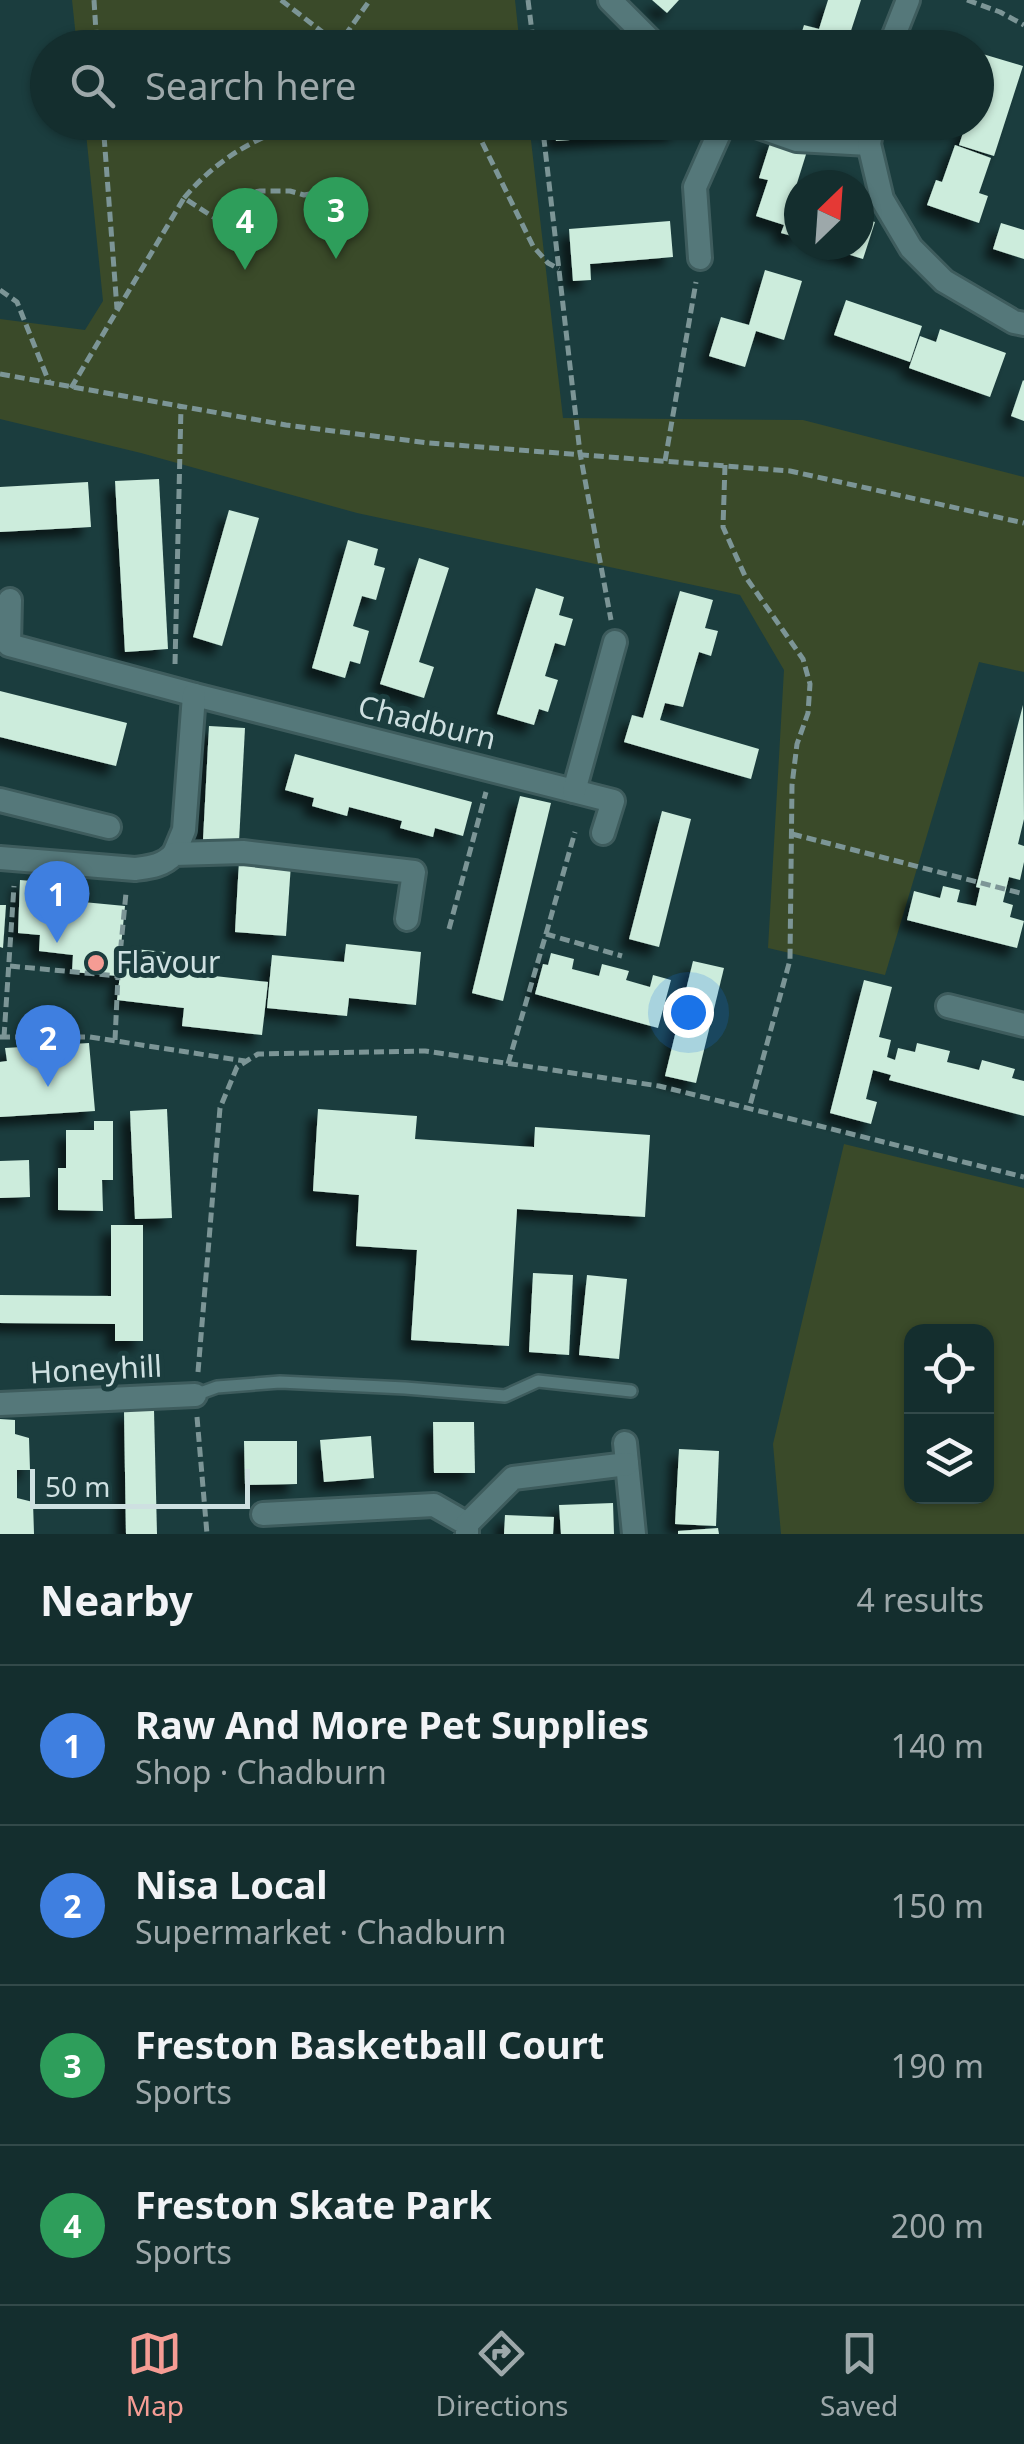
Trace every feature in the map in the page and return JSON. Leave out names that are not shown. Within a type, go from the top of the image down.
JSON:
[{"type":"street","points":[[610,0],[640,30]]},
{"type":"street","points":[[897,30],[908,0]]},
{"type":"street","points":[[700,258],[707,220],[695,187],[716,140]]},
{"type":"street","points":[[872,140],[882,199],[911,248],[944,281],[1024,324]]},
{"type":"street","name":"Chadburn","points":[[10,600],[8,645],[580,793]]},
{"type":"street","points":[[603,833],[613,801],[580,793],[615,642]]},
{"type":"street","points":[[7,859],[128,868],[166,862],[174,854],[184,830],[184,692]]},
{"type":"street","points":[[0,800],[109,827]]},
{"type":"street","points":[[174,854],[243,852],[414,872],[407,919]]},
{"type":"street","points":[[948,1006],[1024,1025]]},
{"type":"street","name":"Honeyhill","points":[[0,1404],[196,1395]]},
{"type":"street","points":[[263,1514],[434,1504],[467,1529],[513,1478],[626,1453],[634,1534]]},
{"type":"lane","points":[[196,1395],[217,1387],[280,1382],[505,1396],[538,1381],[632,1390]]},
{"type":"path","points":[[94,0],[96,30]]},
{"type":"path","points":[[281,0],[319,30]]},
{"type":"path","points":[[350,30],[370,0]]},
{"type":"path","points":[[528,0],[532,30]]},
{"type":"path","points":[[968,0],[1024,25]]},
{"type":"path","points":[[104,140],[117,311]]},
{"type":"path","points":[[71,388],[184,198],[200,178],[257,140]]},
{"type":"path","points":[[481,140],[533,246],[559,269]]},
{"type":"path","points":[[544,140],[580,453],[615,642]]},
{"type":"path","points":[[184,198],[221,222],[224,210],[246,192],[357,192]]},
{"type":"path","points":[[665,461],[700,258]]},
{"type":"path","points":[[0,290],[17,302],[50,384]]},
{"type":"path","points":[[0,374],[286,425],[429,443],[790,471],[1024,523]]},
{"type":"path","points":[[181,407],[184,692]]},
{"type":"path","points":[[725,465],[723,526],[746,576],[803,658],[810,684],[808,714],[797,744],[792,785],[790,960],[749,1109]]},
{"type":"path","points":[[448,929],[492,770]]},
{"type":"path","points":[[508,1064],[546,934],[580,793]]},
{"type":"path","points":[[792,834],[1024,894]]},
{"type":"path","points":[[7,859],[10,966],[2,1037],[90,1036],[247,1061]]},
{"type":"path","points":[[116,1040],[128,868]]},
{"type":"path","points":[[546,934],[622,956]]},
{"type":"path","points":[[10,966],[118,976]]},
{"type":"path","points":[[208,1534],[196,1395],[220,1108],[237,1067],[258,1054],[425,1051],[658,1086],[1024,1177]]},
{"type":"green space","points":[[72,0],[515,0],[518,30],[75,30]]},
{"type":"green space","points":[[87,140],[531,140],[563,418],[803,420],[1024,477],[1024,672],[979,662],[885,975],[768,948],[784,670],[740,595],[357,513],[141,453],[0,419],[0,319],[85,330],[103,301]]},
{"type":"green space","points":[[844,1144],[1024,1188],[1024,1534],[781,1534],[773,1444]]},
{"type":"building","points":[[652,0],[679,0],[667,13]]},
{"type":"building","points":[[828,0],[861,0],[851,30],[802,30],[804,25],[819,29]]},
{"type":"building","points":[[994,57],[1023,66],[994,156],[959,145],[961,140],[994,140]]},
{"type":"building","points":[[771,140],[808,148],[801,170],[784,170],[784,225],[756,216],[768,180],[759,178]]},
{"type":"building","points":[[955,145],[991,158],[979,193],[988,196],[979,223],[927,205],[936,180],[942,182]]},
{"type":"building","points":[[670,221],[673,257],[590,264],[591,280],[573,281],[569,229]]},
{"type":"building","points":[[1001,223],[1024,230],[1024,259],[993,249]]},
{"type":"building","points":[[765,270],[802,281],[784,340],[756,331],[745,367],[709,356],[721,317],[749,325]]},
{"type":"building","points":[[846,300],[922,326],[910,362],[834,335]]},
{"type":"building","points":[[940,329],[1006,353],[990,397],[909,368],[920,336],[936,342]]},
{"type":"building","points":[[1024,381],[1024,421],[1011,416]]},
{"type":"building","points":[[159,479],[168,649],[125,652],[115,481]]},
{"type":"building","points":[[88,482],[91,527],[0,532],[0,487]]},
{"type":"building","points":[[229,510],[259,518],[222,646],[193,637]]},
{"type":"building","points":[[348,540],[378,549],[374,565],[385,568],[376,600],[362,596],[353,626],[369,631],[360,664],[350,661],[345,678],[312,668]]},
{"type":"building","points":[[419,558],[449,568],[419,662],[434,667],[424,698],[380,684]]},
{"type":"building","points":[[536,588],[564,597],[559,615],[573,619],[565,646],[555,643],[545,676],[558,680],[548,712],[539,709],[534,725],[497,714]]},
{"type":"building","points":[[680,591],[713,600],[705,628],[718,631],[711,656],[699,652],[683,707],[665,703],[660,720],[759,749],[751,779],[624,742],[632,715],[643,718]]},
{"type":"building","points":[[0,691],[127,723],[116,766],[0,737]]},
{"type":"building","points":[[1023,705],[1024,819],[1018,844],[1024,846],[1024,862],[1020,880],[1009,877],[1003,902],[1013,905],[1010,917],[1024,921],[1017,948],[907,920],[914,891],[940,898],[943,886],[960,890],[957,902],[976,906],[980,888],[976,887]]},
{"type":"building","points":[[209,726],[245,728],[239,842],[203,840]]},
{"type":"building","points":[[295,754],[472,802],[463,836],[435,828],[433,837],[400,828],[402,821],[349,807],[347,816],[312,806],[314,798],[285,790]]},
{"type":"building","points":[[520,796],[551,803],[503,1001],[472,993]]},
{"type":"building","points":[[662,811],[691,819],[659,947],[629,939]]},
{"type":"building","points":[[239,861],[291,864],[286,936],[235,932]]},
{"type":"building","points":[[68,879],[83,881],[83,902],[125,906],[118,976],[72,972],[73,955],[39,951],[40,935],[18,933],[20,880],[67,884]]},
{"type":"building","points":[[0,905],[6,905],[3,948],[0,947]]},
{"type":"building","points":[[346,944],[421,952],[416,1005],[349,998],[347,1016],[267,1008],[272,955],[344,962]]},
{"type":"building","points":[[123,948],[199,955],[197,974],[268,982],[262,1035],[182,1026],[184,1008],[117,1000]]},
{"type":"building","points":[[551,953],[574,959],[572,969],[599,976],[602,964],[629,971],[626,980],[650,987],[653,975],[671,980],[658,1028],[535,994],[543,964],[548,965]]},
{"type":"building","points":[[693,961],[724,968],[696,1083],[665,1076]]},
{"type":"building","points":[[864,980],[892,987],[879,1037],[891,1040],[887,1057],[895,1060],[898,1048],[915,1052],[917,1043],[950,1051],[947,1062],[979,1070],[982,1060],[1015,1069],[1012,1078],[1024,1081],[1024,1116],[889,1080],[891,1075],[873,1070],[866,1099],[877,1102],[871,1124],[830,1113]]},
{"type":"building","points":[[89,1043],[95,1111],[0,1117],[0,1062],[7,1061],[5,1048]]},
{"type":"building","points":[[167,1109],[172,1218],[135,1219],[130,1111]]},
{"type":"building","points":[[318,1109],[417,1116],[415,1139],[534,1147],[535,1127],[650,1135],[645,1217],[517,1209],[509,1346],[411,1340],[417,1250],[356,1246],[359,1195],[313,1191]]},
{"type":"building","points":[[94,1121],[113,1121],[113,1180],[102,1180],[103,1211],[58,1210],[58,1168],[66,1168],[66,1130],[94,1130]]},
{"type":"building","points":[[29,1160],[30,1197],[0,1198],[0,1161]]},
{"type":"building","points":[[111,1225],[143,1225],[143,1341],[115,1341],[115,1324],[0,1323],[0,1295],[111,1296]]},
{"type":"building","points":[[533,1273],[573,1275],[569,1355],[529,1352]]},
{"type":"building","points":[[587,1275],[627,1279],[619,1359],[579,1355]]},
{"type":"building","points":[[154,1410],[157,1534],[126,1534],[124,1411]]},
{"type":"building","points":[[0,1419],[15,1420],[15,1434],[29,1438],[30,1470],[17,1470],[17,1498],[33,1502],[34,1534],[0,1534]]},
{"type":"building","points":[[433,1422],[474,1422],[475,1473],[434,1473]]},
{"type":"building","points":[[371,1436],[374,1478],[324,1482],[320,1440]]},
{"type":"building","points":[[244,1441],[297,1441],[297,1484],[245,1485]]},
{"type":"building","points":[[679,1449],[719,1451],[716,1526],[675,1524]]},
{"type":"building","points":[[613,1503],[614,1534],[561,1534],[559,1505]]},
{"type":"building","points":[[505,1515],[554,1517],[553,1534],[504,1534]]},
{"type":"building","points":[[718,1528],[719,1534],[678,1534],[678,1531]]},
{"type":"place","name":"Freston Basketball Court","points":[[336,259]]},
{"type":"place","name":"Freston Skate Park","points":[[245,270]]},
{"type":"place","name":"Raw And More Pet Supplies","points":[[57,943]]},
{"type":"place","name":"Flavour","points":[[96,963]]},
{"type":"place","name":"Nisa Local","points":[[48,1087]]}]
